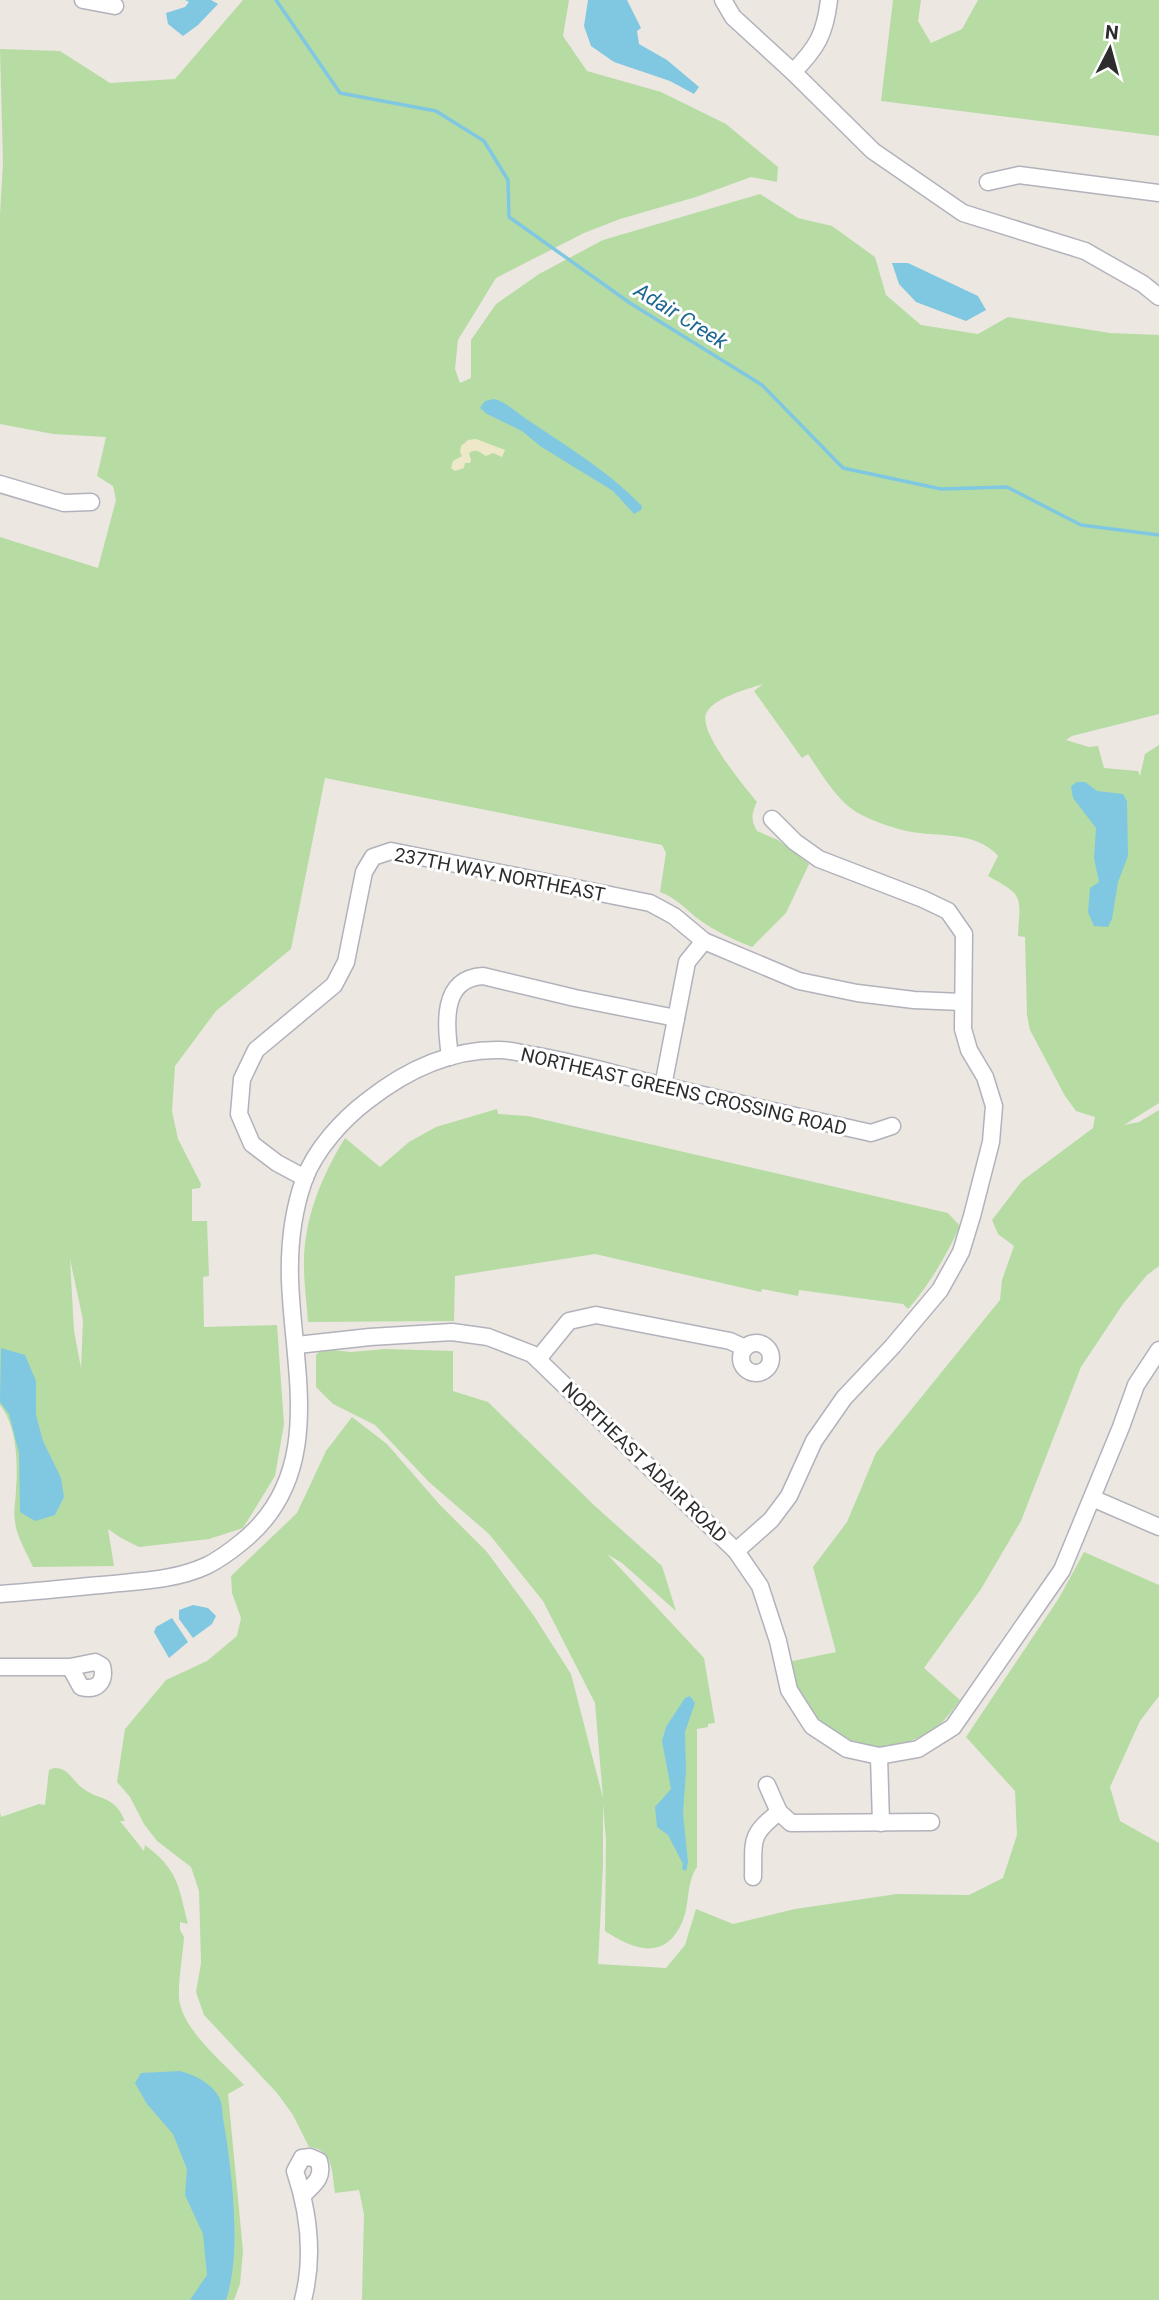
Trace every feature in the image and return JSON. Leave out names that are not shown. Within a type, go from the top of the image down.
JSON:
[{"type":"street","points":[[83,0],[115,6]]},
{"type":"street","points":[[723,0],[733,17],[873,151],[963,213],[1085,251],[1143,284],[1159,297]]},
{"type":"street","points":[[793,72],[820,40],[827,20],[829,0]]},
{"type":"street","points":[[988,182],[1019,175],[1159,193]]},
{"type":"street","points":[[0,484],[64,503],[91,502]]},
{"type":"street","points":[[736,1551],[771,1520],[789,1496],[814,1441],[844,1398],[940,1290],[961,1252],[991,1142],[994,1106],[985,1077],[969,1050],[963,1029],[964,934],[948,911],[819,859],[795,842],[772,819]]},
{"type":"street","name":"237TH WAY NORTHEAST","points":[[305,1178],[277,1163],[252,1144],[239,1114],[242,1079],[256,1050],[334,985],[340,976],[347,957],[364,872],[373,857],[391,851],[650,903],[674,916],[704,940],[799,981],[857,993],[914,1000],[962,1002]]},
{"type":"street","points":[[663,1086],[687,962],[704,940]]},
{"type":"street","points":[[450,1057],[447,1020],[451,997],[456,988],[472,977],[483,976],[676,1018]]},
{"type":"street","name":"NORTHEAST GREENS CROSSING ROAD","points":[[0,1594],[166,1579],[207,1565],[231,1550],[261,1522],[284,1490],[298,1443],[300,1422],[297,1345],[290,1268],[292,1237],[305,1178],[318,1154],[335,1132],[361,1106],[407,1074],[458,1054],[501,1050],[558,1059],[663,1086],[871,1133],[892,1126]]},
{"type":"street","points":[[538,1359],[569,1321],[596,1315],[730,1341],[745,1348]]},
{"type":"street","name":"NORTHEAST ADAIR ROAD","points":[[297,1345],[452,1332],[488,1337],[538,1359],[736,1551],[760,1586],[778,1641],[789,1690],[812,1726],[847,1749],[880,1756]]},
{"type":"street","points":[[881,1823],[880,1756],[918,1749],[953,1727],[1062,1570],[1136,1385],[1159,1350]]},
{"type":"street","points":[[1092,1498],[1159,1527]]},
{"type":"street","name":"NORTHEAST GREENS CROSSING ROAD","points":[[0,1584],[100,1585]]},
{"type":"street","points":[[0,1667],[70,1667]]},
{"type":"street","points":[[768,1785],[779,1812],[791,1823],[931,1822]]},
{"type":"street","points":[[753,1877],[754,1840],[760,1827],[779,1812]]},
{"type":"street","points":[[303,2195],[310,2242],[308,2282],[303,2300]]},
{"type":"green space","points":[[243,0],[569,0],[563,36],[587,71],[661,92],[726,124],[778,167],[777,182],[751,177],[696,197],[620,219],[584,233],[496,278],[458,340],[455,369],[460,383],[471,378],[471,340],[496,304],[539,274],[603,240],[760,194],[798,218],[832,226],[875,257],[886,295],[921,325],[978,334],[1008,317],[1110,333],[1159,335],[1159,714],[1072,736],[1066,740],[1089,747],[1098,746],[1104,768],[1138,771],[1140,776],[1145,754],[1159,745],[1159,1103],[1124,1125],[1139,1122],[1159,1110],[1159,1266],[1147,1275],[1123,1304],[1081,1367],[1021,1521],[981,1589],[924,1668],[960,1700],[939,1725],[922,1736],[884,1746],[846,1741],[829,1732],[801,1703],[788,1662],[836,1652],[813,1567],[847,1522],[876,1453],[1000,1300],[1002,1280],[1014,1246],[998,1234],[992,1220],[1022,1181],[1093,1128],[1095,1117],[1076,1111],[1065,1096],[1030,1030],[1027,1015],[1025,937],[1018,936],[1018,898],[1009,888],[988,876],[998,856],[989,847],[978,842],[902,830],[878,822],[849,807],[835,793],[808,754],[802,758],[754,691],[763,684],[715,703],[706,714],[709,734],[757,802],[752,817],[757,831],[778,840],[809,864],[786,913],[752,947],[713,929],[677,901],[660,892],[666,853],[662,845],[325,778],[291,949],[216,1011],[175,1066],[172,1111],[178,1139],[201,1184],[200,1188],[192,1189],[192,1221],[207,1221],[209,1276],[203,1277],[204,1327],[277,1325],[284,1424],[275,1476],[243,1528],[209,1539],[139,1547],[108,1529],[114,1566],[33,1567],[17,1533],[14,1517],[17,1468],[15,1445],[10,1423],[0,1405],[0,537],[98,568],[116,500],[113,486],[97,476],[106,437],[53,434],[0,424],[0,214],[3,163],[0,49],[60,51],[110,83],[175,79]],"holes":[[[70,1259],[83,1320],[81,1368],[74,1331]]]},
{"type":"green space","points":[[893,0],[921,0],[918,21],[931,43],[962,29],[978,0],[1159,0],[1159,136],[881,101]]},
{"type":"green space","points":[[497,1109],[498,1114],[528,1116],[948,1213],[960,1226],[937,1269],[908,1309],[903,1304],[799,1290],[798,1296],[762,1289],[761,1292],[595,1254],[455,1276],[454,1321],[308,1322],[304,1250],[310,1216],[328,1168],[345,1138],[380,1167],[409,1142],[436,1127]]},
{"type":"green space","points":[[322,1349],[351,1352],[385,1349],[453,1351],[453,1391],[488,1402],[596,1507],[662,1566],[676,1611],[622,1563],[607,1554],[704,1658],[715,1723],[697,1729],[697,1867],[691,1880],[683,1920],[668,1942],[658,1947],[638,1947],[605,1931],[606,1840],[603,1804],[598,1964],[666,1968],[685,1945],[696,1909],[733,1924],[795,1909],[897,1894],[969,1895],[1003,1878],[1017,1835],[1015,1791],[966,1737],[1059,1598],[1084,1552],[1159,1585],[1159,1696],[1140,1721],[1110,1787],[1120,1821],[1159,1843],[1159,2300],[362,2300],[364,2214],[359,2190],[335,2193],[327,2157],[323,2152],[309,2147],[293,2115],[277,2093],[204,2015],[196,1992],[201,1963],[199,1891],[191,1867],[157,1841],[144,1824],[130,1797],[117,1782],[125,1729],[166,1680],[207,1661],[237,1636],[241,1618],[232,1593],[231,1576],[297,1513],[326,1451],[352,1417],[387,1444],[440,1505],[487,1552],[534,1616],[571,1674],[603,1798],[595,1703],[543,1601],[489,1534],[429,1482],[375,1425],[333,1404],[316,1387],[316,1355]]},
{"type":"green space","points":[[54,1768],[66,1772],[88,1792],[116,1806],[125,1821],[120,1821],[144,1851],[145,1845],[165,1863],[176,1880],[188,1924],[180,1922],[184,1937],[179,1991],[182,2010],[195,2034],[244,2085],[228,2094],[243,2251],[240,2284],[234,2300],[0,2300],[0,1812],[1,1817],[39,1804],[45,1805],[49,1770]]},
{"type":"sand","points":[[476,439],[505,450],[502,457],[493,453],[486,456],[474,451],[469,453],[470,463],[465,463],[464,468],[455,471],[451,468],[453,461],[462,456],[461,446],[468,440]]},
{"type":"water","points":[[185,0],[211,0],[218,4],[183,36],[168,24],[166,13],[185,7],[189,2]]},
{"type":"water","points":[[588,0],[627,0],[641,28],[637,31],[639,44],[667,60],[699,87],[694,94],[670,81],[614,62],[591,46],[584,26]]},
{"type":"water","points":[[892,263],[908,263],[978,296],[986,310],[966,321],[916,302],[899,284]]},
{"type":"water","points":[[494,399],[507,405],[600,470],[629,493],[642,506],[641,510],[634,514],[613,491],[540,446],[522,431],[480,408],[485,401]]},
{"type":"water","points":[[1077,782],[1085,782],[1097,791],[1123,794],[1127,801],[1128,856],[1118,882],[1112,919],[1108,927],[1094,926],[1088,912],[1090,888],[1099,882],[1094,858],[1096,828],[1073,798],[1071,786]]},
{"type":"water","points":[[1,1348],[25,1355],[36,1381],[36,1415],[43,1441],[61,1478],[64,1497],[55,1515],[35,1521],[20,1512],[19,1453],[9,1414],[0,1402]]},
{"type":"water","points":[[193,1605],[208,1608],[216,1616],[212,1624],[193,1638],[179,1619],[179,1610]]},
{"type":"water","points":[[172,1618],[188,1642],[169,1658],[154,1632],[156,1627]]},
{"type":"water","points":[[690,1696],[695,1703],[685,1732],[683,1814],[688,1862],[686,1871],[682,1869],[683,1864],[668,1835],[657,1827],[655,1807],[671,1789],[662,1741],[666,1727],[685,1698]]},
{"type":"water","points":[[180,2071],[207,2084],[216,2092],[221,2103],[230,2165],[235,2237],[231,2281],[226,2300],[190,2300],[207,2275],[203,2234],[185,2195],[187,2169],[173,2134],[147,2104],[135,2083],[141,2073]]},
{"type":"waterway","name":"Adair Creek","points":[[276,0],[340,93],[436,111],[484,141],[508,180],[509,217],[630,303],[762,385],[843,468],[941,489],[1007,487],[1081,525],[1159,535]]}]
